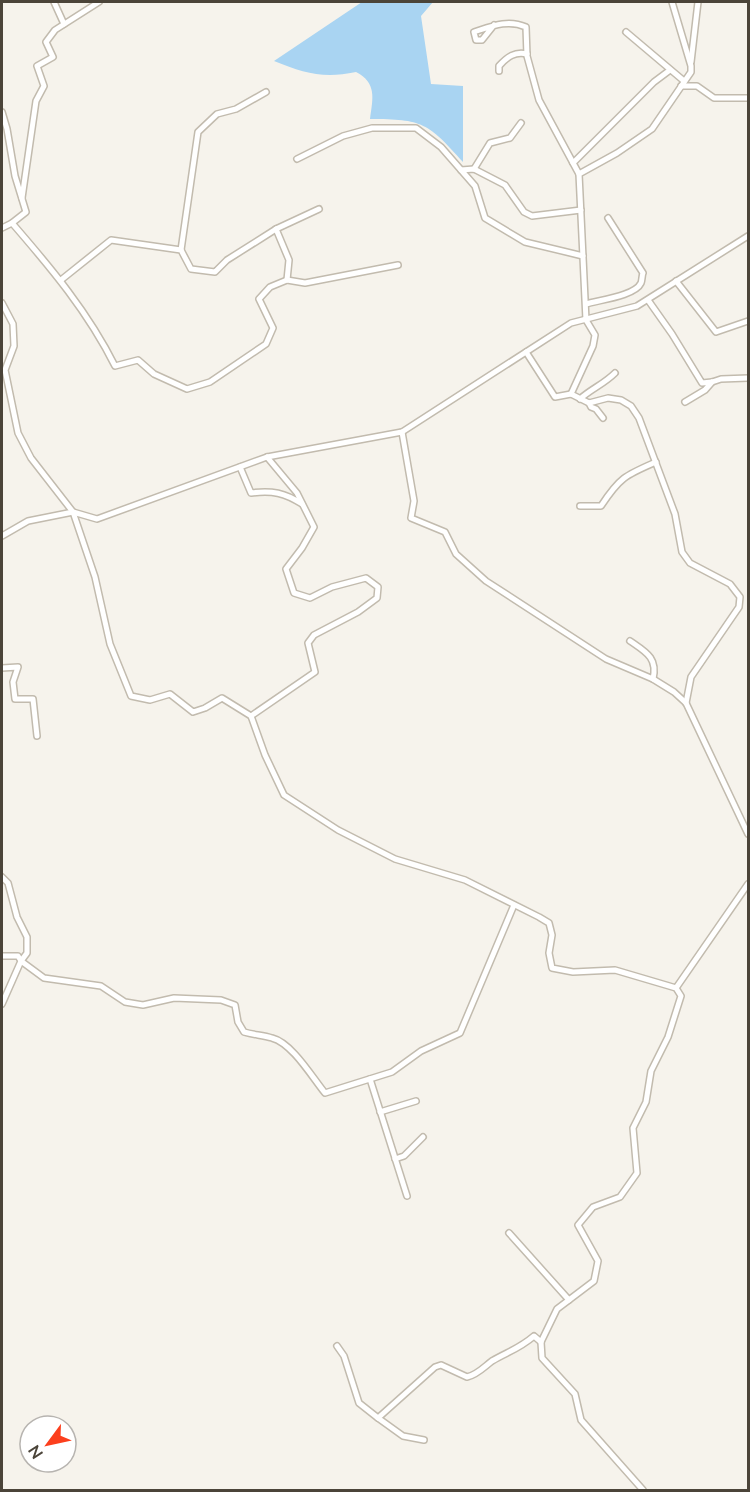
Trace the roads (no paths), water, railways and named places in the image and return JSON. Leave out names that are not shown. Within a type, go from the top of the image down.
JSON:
[{"type":"street","points":[[54,2],[64,24]]},
{"type":"street","points":[[22,198],[36,101],[44,86],[37,66],[53,57],[46,42],[55,30],[99,2]]},
{"type":"street","points":[[672,2],[691,66]]},
{"type":"street","points":[[579,174],[617,153],[652,129],[691,72],[697,2]]},
{"type":"street","points":[[494,25],[515,22],[526,27],[527,54],[539,100],[579,174],[586,320],[594,335],[593,346],[571,394]]},
{"type":"street","points":[[626,32],[670,70],[682,84],[697,86],[714,98],[748,98]]},
{"type":"street","points":[[498,71],[499,66],[511,55],[520,52],[527,54]]},
{"type":"street","points":[[573,163],[654,82],[670,70]]},
{"type":"street","points":[[266,92],[236,109],[217,114],[198,132],[181,250],[191,269],[215,272],[227,260],[276,230],[319,208]]},
{"type":"street","points":[[2,112],[15,176],[26,212],[2,228]]},
{"type":"street","points":[[474,169],[490,143],[510,138],[521,123]]},
{"type":"street","points":[[297,159],[343,136],[372,128],[416,128],[441,147],[476,186],[485,218],[525,242],[583,256]]},
{"type":"street","points":[[461,170],[474,169],[505,185],[524,212],[532,216],[581,210]]},
{"type":"street","points":[[585,304],[635,290],[642,282],[643,273],[608,218]]},
{"type":"street","points":[[12,223],[61,280],[100,337],[115,366],[138,360],[154,374],[187,389],[210,382],[266,344],[273,327],[259,299],[270,287],[287,280],[305,283],[398,265]]},
{"type":"street","points":[[276,230],[289,260],[287,280]]},
{"type":"street","points":[[2,536],[28,521],[73,512],[97,519],[267,457],[402,432],[571,323],[637,306],[748,237]]},
{"type":"street","points":[[61,280],[111,240],[181,250]]},
{"type":"street","points":[[676,281],[716,332],[748,321]]},
{"type":"street","points":[[648,300],[702,382],[748,378]]},
{"type":"street","points":[[2,303],[13,324],[14,346],[5,370],[18,433],[31,458],[73,512],[95,577],[110,644],[130,696],[150,700],[170,694],[193,712],[206,708],[222,698],[251,716],[265,755],[284,795],[338,830],[394,859],[465,880],[549,923],[552,935],[549,953],[552,968],[573,972],[615,970],[676,988],[681,996],[668,1036],[651,1071],[646,1102],[633,1128],[637,1173],[620,1197],[593,1207],[578,1225],[598,1261],[594,1281],[557,1309],[541,1342],[542,1358],[575,1394],[581,1420],[643,1491]]},
{"type":"street","points":[[526,352],[555,398],[571,394],[589,403],[603,418]]},
{"type":"street","points":[[580,399],[615,374]]},
{"type":"street","points":[[685,402],[705,390],[712,382]]},
{"type":"street","points":[[589,403],[608,398],[621,400],[631,406],[639,418],[675,514],[682,552],[690,563],[730,584],[740,597],[739,607],[691,677],[686,703]]},
{"type":"street","points":[[402,432],[414,501],[411,518],[445,532],[456,554],[496,588],[606,659],[653,679],[674,692],[686,703],[748,834]]},
{"type":"street","points":[[251,716],[315,672],[308,643],[314,635],[378,598],[378,587],[366,578],[332,587],[310,598],[294,593],[286,569],[314,527],[297,493],[267,457]]},
{"type":"street","points":[[580,506],[601,506],[614,487],[628,473],[656,462]]},
{"type":"street","points":[[240,467],[251,493],[266,491],[287,495],[303,505]]},
{"type":"street","points":[[740,597],[748,595]]},
{"type":"street","points":[[630,641],[650,655],[655,671],[653,679]]},
{"type":"street","points":[[2,668],[18,667],[13,682],[15,699],[33,699],[38,736]]},
{"type":"street","points":[[2,877],[8,883],[17,917],[27,938],[27,953],[21,961],[2,1004]]},
{"type":"street","points":[[676,988],[748,884]]},
{"type":"street","points":[[2,956],[18,956],[21,961],[44,978],[101,986],[125,1002],[143,1005],[174,998],[221,1000],[235,1005],[238,1023],[244,1032],[274,1038],[288,1046],[324,1093],[392,1072],[421,1051],[460,1033],[514,905]]},
{"type":"street","points":[[370,1079],[407,1196]]},
{"type":"street","points":[[380,1112],[416,1101]]},
{"type":"street","points":[[395,1159],[404,1156],[423,1137]]},
{"type":"street","points":[[509,1233],[569,1300]]},
{"type":"street","points":[[378,1418],[435,1367],[441,1365],[467,1377],[472,1376],[494,1360],[521,1348],[534,1336],[541,1342]]},
{"type":"street","points":[[337,1346],[344,1356],[359,1403],[403,1436],[424,1440]]},
{"type":"water","points":[[362,2],[433,2],[421,16],[431,84],[463,86],[463,162],[441,139],[423,126],[402,120],[370,119],[372,92],[363,76],[356,72],[333,75],[314,74],[274,61]]}]
